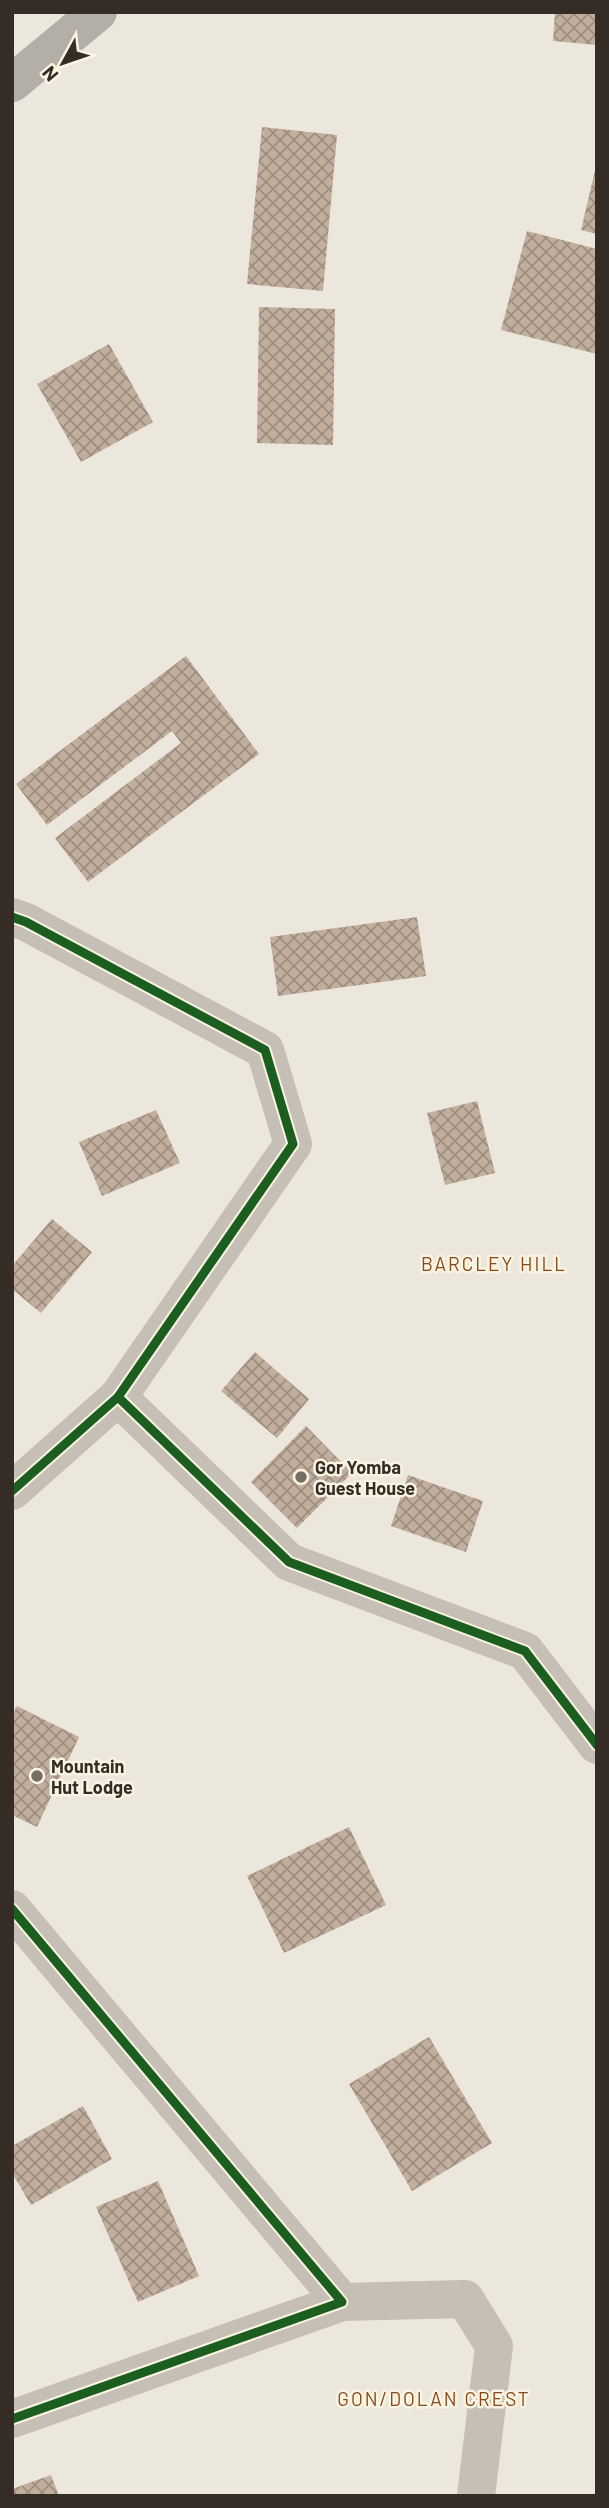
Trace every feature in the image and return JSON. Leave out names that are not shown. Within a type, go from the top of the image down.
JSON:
[{"type":"main road","points":[[12,83],[98,12]]},
{"type":"street","points":[[12,917],[265,1050],[293,1144],[118,1397],[12,1491]]},
{"type":"street","points":[[118,1397],[289,1562],[524,1651],[597,1745]]},
{"type":"street","points":[[12,1909],[342,2302]]},
{"type":"street","points":[[12,2419],[342,2302],[465,2300],[494,2346],[476,2496]]},
{"type":"building","points":[[555,12],[597,12],[597,45],[553,41]]},
{"type":"building","points":[[262,127],[337,135],[323,291],[247,284]]},
{"type":"building","points":[[597,166],[597,234],[581,230]]},
{"type":"building","points":[[527,231],[597,249],[597,354],[501,330]]},
{"type":"building","points":[[259,307],[335,309],[333,445],[257,443]]},
{"type":"building","points":[[109,344],[153,422],[81,462],[37,384]]},
{"type":"building","points":[[186,656],[259,754],[88,882],[55,838],[181,743],[172,731],[47,825],[16,784]]},
{"type":"building","points":[[417,917],[426,976],[278,996],[270,937]]},
{"type":"building","points":[[477,1101],[495,1173],[445,1185],[427,1113]]},
{"type":"building","points":[[156,1110],[180,1163],[102,1196],[79,1142]]},
{"type":"building","points":[[52,1219],[92,1252],[41,1313],[12,1289],[12,1266]]},
{"type":"building","points":[[255,1352],[309,1399],[277,1438],[221,1391]]},
{"type":"building","name":"Gor Yomba Guest House","points":[[306,1426],[352,1473],[297,1528],[251,1482]]},
{"type":"building","points":[[408,1475],[483,1501],[466,1552],[391,1526]]},
{"type":"building","name":"Mountain Hut Lodge","points":[[17,1706],[79,1737],[37,1827],[12,1815],[12,1715]]},
{"type":"building","points":[[349,1827],[386,1905],[284,1953],[247,1876]]},
{"type":"building","points":[[429,2037],[492,2143],[412,2191],[349,2084]]},
{"type":"building","points":[[83,2106],[112,2159],[31,2205],[12,2173],[12,2146]]},
{"type":"building","points":[[158,2181],[199,2276],[138,2302],[96,2207]]},
{"type":"building","points":[[51,2475],[59,2496],[12,2496],[12,2489]]},
{"type":"cycle path","points":[[12,917],[265,1050],[293,1144],[118,1397],[12,1491]]},
{"type":"cycle path","points":[[118,1397],[289,1562],[525,1651],[597,1745]]},
{"type":"cycle path","points":[[12,1909],[342,2302],[12,2419]]},
{"type":"place","name":"Gor Yomba Guest House","points":[[301,1477]]},
{"type":"place","name":"Mountain Hut Lodge","points":[[37,1776]]},
{"type":"district","name":"BARCLEY HILL","points":[[494,1263]]},
{"type":"district","name":"GON/DOLAN CREST","points":[[434,2398]]}]
